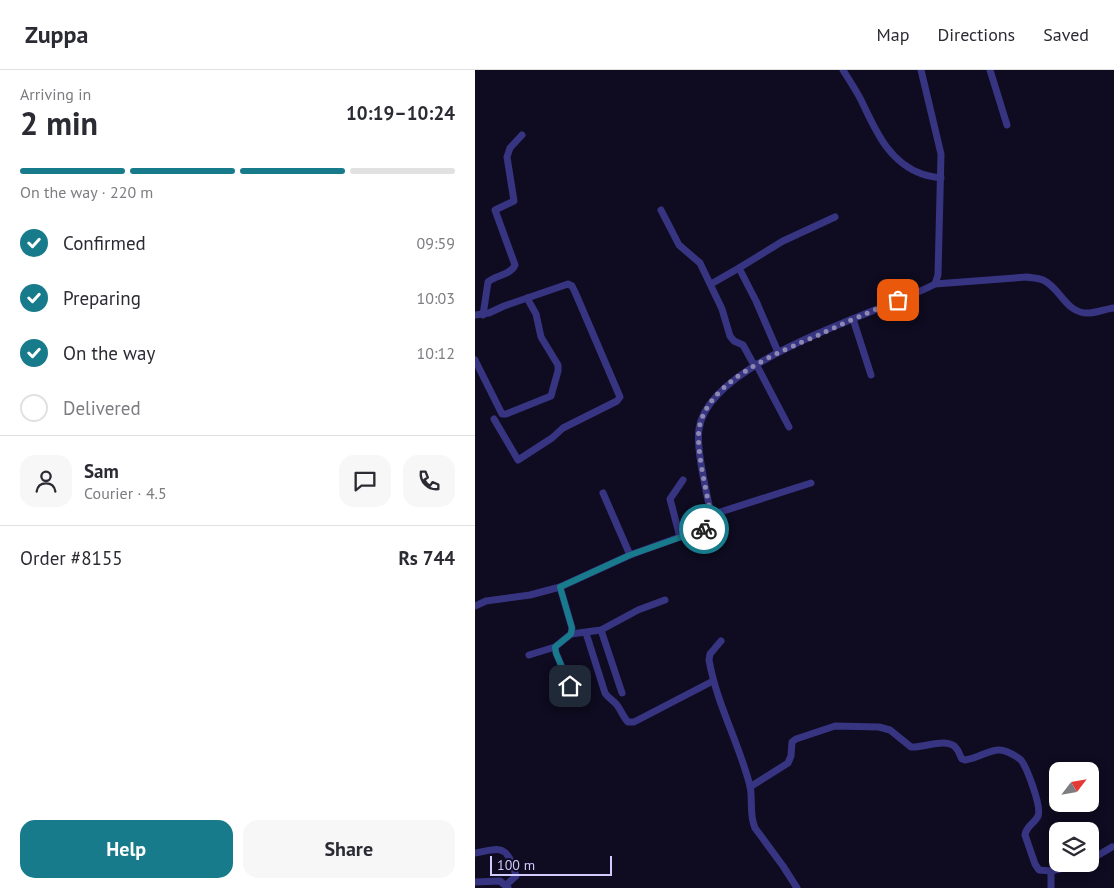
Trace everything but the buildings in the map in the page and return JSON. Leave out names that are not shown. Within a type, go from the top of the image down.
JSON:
[{"type":"street","points":[[843,70],[860,98],[879,137],[890,151],[907,166],[921,174],[941,178]]},
{"type":"street","points":[[921,70],[941,154],[938,275],[935,284]]},
{"type":"street","points":[[990,70],[1007,124]]},
{"type":"street","points":[[483,314],[488,282],[510,271],[515,265],[495,210],[514,201],[507,157],[510,148],[522,135]]},
{"type":"street","points":[[661,210],[679,245],[697,259],[724,313],[730,336],[734,341],[743,345],[789,427]]},
{"type":"street","points":[[711,284],[783,241],[835,217]]},
{"type":"street","points":[[739,268],[756,301],[778,352]]},
{"type":"street","points":[[475,606],[486,601],[530,595],[560,587],[630,555],[701,531],[709,525],[711,516],[700,449],[699,429],[704,415],[710,403],[725,387],[755,364],[778,352],[935,284],[1027,277],[1042,279],[1052,286],[1066,304],[1081,312],[1090,313],[1114,308]]},
{"type":"street","points":[[475,315],[483,314],[563,284],[572,286],[620,397],[617,401],[563,428],[552,438],[518,460],[494,419]]},
{"type":"street","points":[[475,360],[502,414],[551,396],[558,371],[557,365],[541,337],[536,314],[527,298]]},
{"type":"street","points":[[853,319],[871,375]]},
{"type":"street","points":[[680,537],[670,499],[683,480]]},
{"type":"street","points":[[711,516],[811,483]]},
{"type":"street","points":[[603,493],[630,555]]},
{"type":"street","points":[[560,587],[572,628],[571,634]]},
{"type":"street","points":[[529,655],[555,647],[571,634],[601,630],[638,610],[665,600]]},
{"type":"street","points":[[601,630],[622,693]]},
{"type":"street","points":[[586,633],[605,693],[629,722],[634,722],[713,681]]},
{"type":"street","points":[[721,641],[710,654],[709,660],[713,681],[750,787],[752,821],[797,888]]},
{"type":"street","points":[[555,647],[570,686]]},
{"type":"street","points":[[750,787],[788,763],[791,756],[792,742],[796,738],[835,726],[885,728],[911,747],[940,743],[951,744],[956,748],[962,759],[965,760],[1000,749],[1017,756],[1024,764],[1039,808],[1037,818],[1026,830],[1025,835],[1039,870],[1049,871]]},
{"type":"street","points":[[1099,855],[1112,848]]},
{"type":"street","points":[[475,853],[504,850],[508,854],[516,876],[507,886],[500,881],[475,882]]},
{"type":"street","points":[[1051,872],[1051,888]]},
{"type":"way so far","points":[[704,529],[709,525],[711,516],[700,449],[699,429],[710,403],[725,387],[754,365],[778,352],[898,300]]},
{"type":"route","points":[[570,686],[555,647],[571,634],[572,628],[560,587],[630,555],[704,529]]}]
